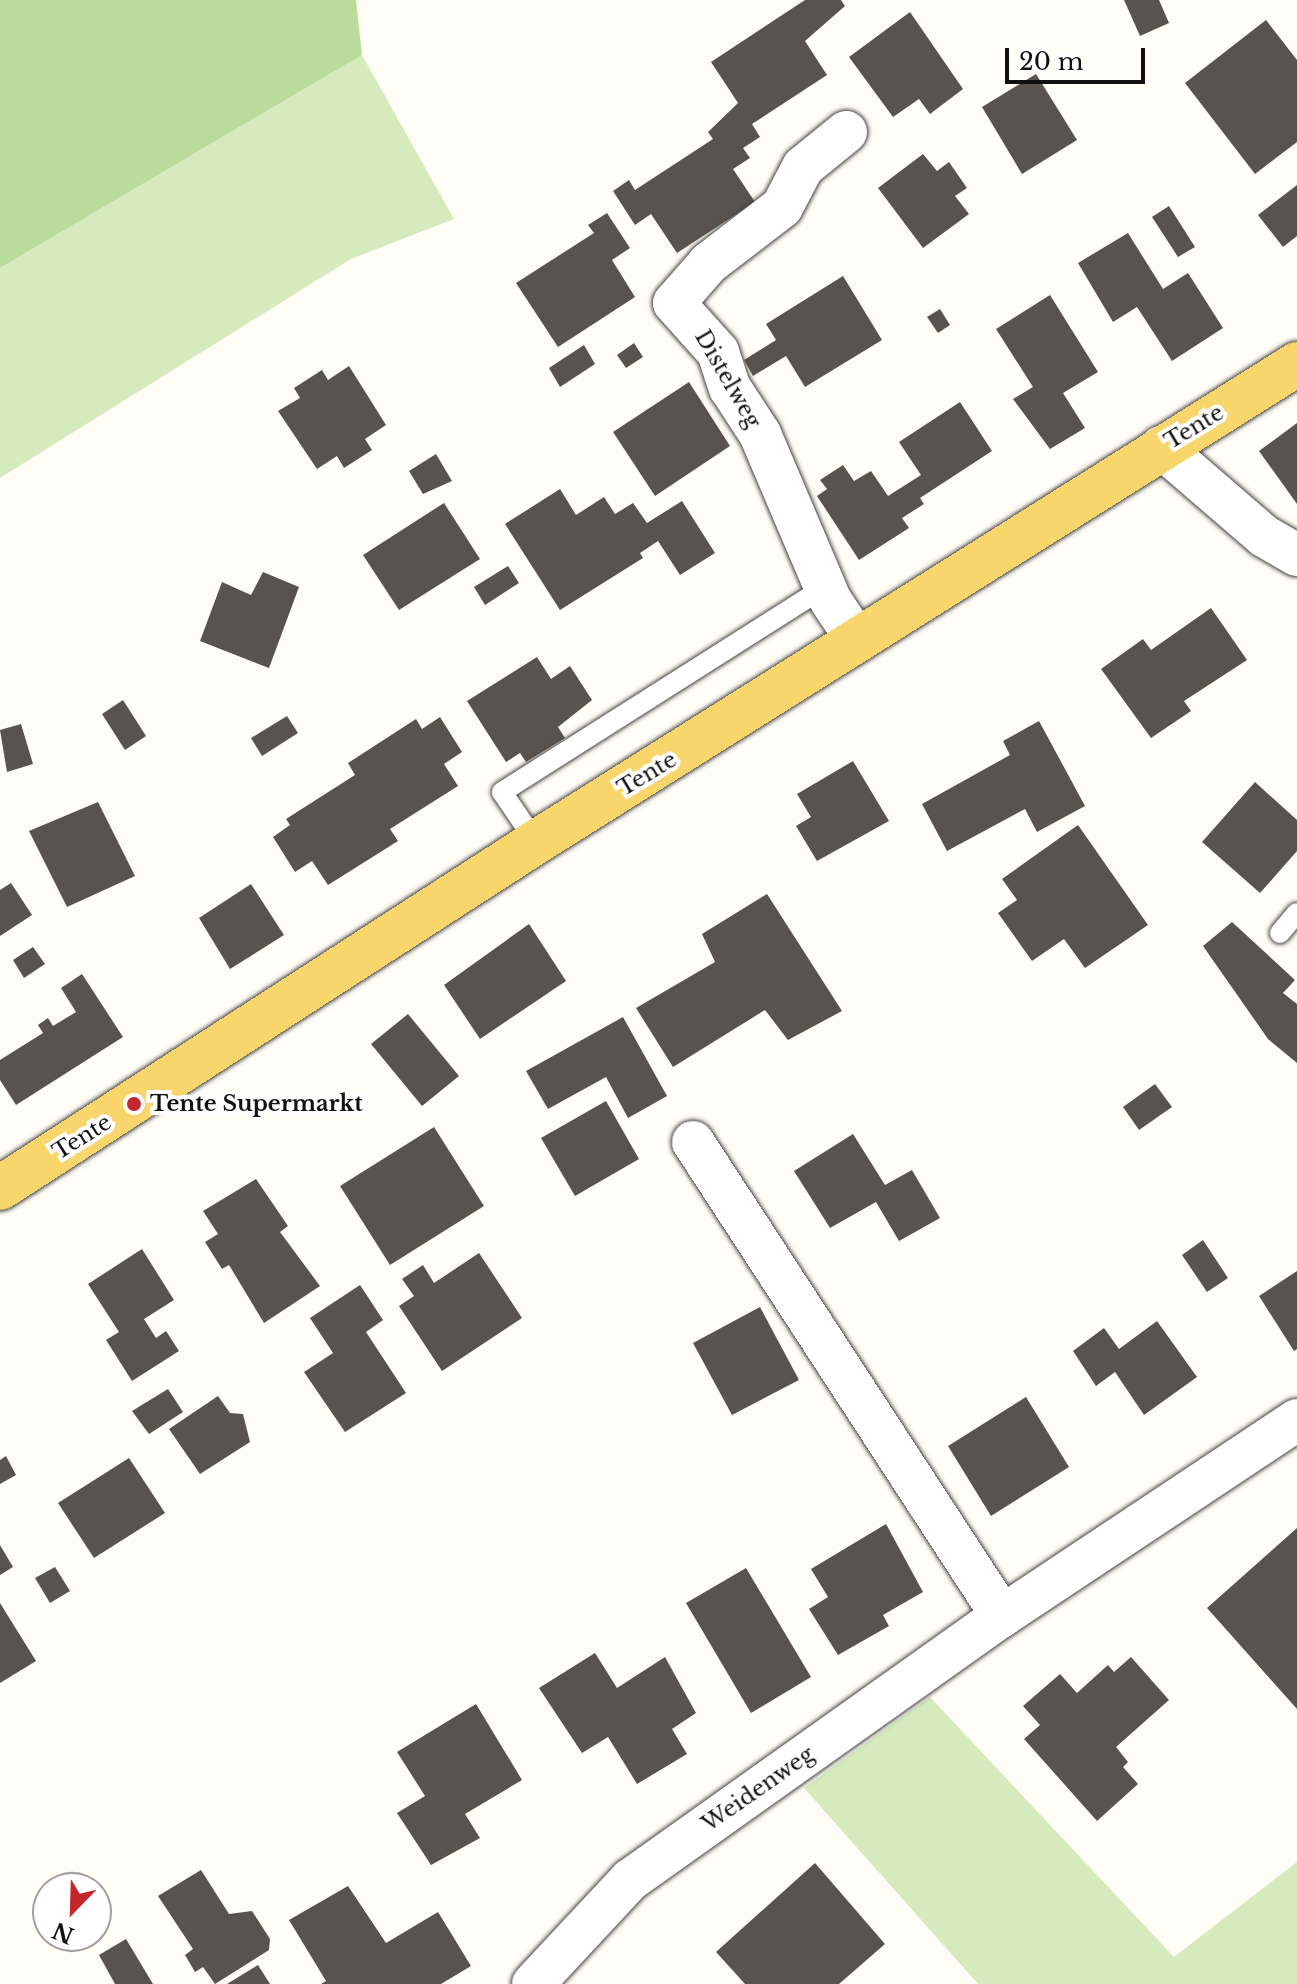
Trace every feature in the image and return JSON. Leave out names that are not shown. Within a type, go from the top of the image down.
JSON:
[{"type":"main road","name":"Tente","points":[[0,1188],[536,842],[1297,364]]},
{"type":"street","name":"Distelweg","points":[[846,132],[803,167],[782,207],[709,263],[674,303],[718,352],[730,388],[760,434],[825,587],[857,640]]},
{"type":"street","points":[[1161,447],[1264,536],[1297,555]]},
{"type":"street","points":[[693,1142],[1002,1616]]},
{"type":"street","name":"Weidenweg","points":[[533,1984],[630,1880],[1002,1616],[1297,1420]]},
{"type":"lane","points":[[536,842],[502,792],[825,587]]},
{"type":"lane","points":[[1280,933],[1297,913]]},
{"type":"green space","points":[[0,0],[356,0],[362,55],[0,268]]},
{"type":"green space","points":[[362,55],[454,219],[351,259],[0,478],[0,268]]},
{"type":"green space","points":[[930,1697],[1174,1957],[1297,1862],[1297,1984],[978,1984],[804,1788]]},
{"type":"building","points":[[805,0],[841,0],[845,6],[805,41],[827,75],[752,124],[760,137],[743,148],[750,158],[733,169],[755,202],[677,253],[651,214],[635,225],[613,191],[629,180],[635,190],[713,139],[708,132],[738,103],[711,62]]},
{"type":"building","points":[[1124,0],[1159,0],[1169,23],[1140,36]]},
{"type":"building","points":[[910,12],[963,89],[930,114],[919,99],[893,117],[849,57]]},
{"type":"building","points":[[1266,20],[1297,60],[1297,142],[1255,174],[1185,83]]},
{"type":"building","points":[[1036,74],[1077,140],[1022,174],[982,107]]},
{"type":"building","points":[[923,154],[937,171],[949,162],[967,188],[955,196],[969,214],[923,248],[878,188]]},
{"type":"building","points":[[1297,185],[1297,236],[1283,247],[1258,215]]},
{"type":"building","points":[[1169,206],[1195,247],[1178,257],[1152,217]]},
{"type":"building","points":[[607,213],[630,248],[612,260],[635,297],[558,347],[516,283],[594,233],[588,225]]},
{"type":"building","points":[[1128,233],[1163,289],[1188,273],[1223,328],[1172,361],[1137,307],[1113,322],[1078,263]]},
{"type":"building","points":[[843,276],[882,340],[805,387],[786,356],[753,376],[744,360],[776,340],[766,324]]},
{"type":"building","points":[[1050,295],[1098,372],[1063,393],[1085,428],[1050,449],[1013,399],[1033,387],[996,329]]},
{"type":"building","points":[[940,309],[950,325],[938,333],[927,317]]},
{"type":"building","points":[[634,343],[643,357],[626,368],[617,355]]},
{"type":"building","points":[[584,345],[595,364],[560,387],[549,368]]},
{"type":"building","points":[[349,366],[386,425],[365,439],[372,450],[344,468],[337,456],[317,469],[278,411],[300,398],[294,388],[322,370],[328,380]]},
{"type":"building","points":[[689,382],[730,446],[655,496],[613,432]]},
{"type":"building","points":[[960,402],[992,451],[920,498],[924,504],[902,518],[909,528],[859,560],[817,496],[827,489],[820,480],[843,465],[854,481],[871,471],[888,496],[921,475],[899,442]]},
{"type":"building","points":[[1297,423],[1297,504],[1259,451]]},
{"type":"building","points":[[436,454],[452,481],[423,494],[409,471]]},
{"type":"building","points":[[560,489],[576,515],[604,497],[615,514],[633,503],[647,523],[682,501],[715,553],[680,575],[658,541],[640,553],[643,558],[560,610],[505,524]]},
{"type":"building","points":[[444,503],[480,559],[399,610],[363,555]]},
{"type":"building","points":[[508,566],[519,583],[485,605],[474,587]]},
{"type":"building","points":[[263,572],[299,587],[269,668],[200,641],[222,582],[251,595]]},
{"type":"building","points":[[1211,608],[1247,660],[1184,701],[1191,711],[1151,738],[1101,669],[1143,639],[1151,650]]},
{"type":"building","points":[[537,657],[551,679],[570,666],[592,700],[558,727],[565,738],[526,762],[520,753],[506,762],[467,701]]},
{"type":"building","points":[[123,700],[146,736],[125,750],[102,714]]},
{"type":"building","points":[[287,716],[298,733],[262,756],[251,738]]},
{"type":"building","points":[[440,717],[462,752],[444,764],[458,786],[390,829],[398,841],[328,885],[312,861],[295,872],[273,837],[290,825],[286,819],[355,775],[348,763],[416,719],[422,729]]},
{"type":"building","points":[[1039,721],[1085,806],[1037,832],[1025,809],[947,851],[922,804],[1010,755],[1003,741]]},
{"type":"building","points":[[21,724],[33,764],[7,772],[0,730]]},
{"type":"building","points":[[853,761],[889,821],[817,861],[796,826],[811,817],[797,794]]},
{"type":"building","points":[[1255,782],[1297,820],[1297,851],[1260,893],[1202,842]]},
{"type":"building","points":[[98,802],[135,876],[67,907],[29,831]]},
{"type":"building","points":[[1078,825],[1148,925],[1085,968],[1064,939],[1032,961],[998,913],[1017,900],[1002,879]]},
{"type":"building","points":[[11,883],[32,915],[0,936],[0,890]]},
{"type":"building","points":[[251,884],[284,935],[230,969],[199,918]]},
{"type":"building","points":[[767,894],[842,1011],[788,1040],[765,1010],[673,1067],[636,1008],[715,962],[702,934]]},
{"type":"building","points":[[1232,922],[1295,980],[1283,993],[1297,1004],[1297,1063],[1268,1039],[1203,946]]},
{"type":"building","points":[[529,924],[566,981],[480,1039],[444,985]]},
{"type":"building","points":[[33,947],[45,964],[24,978],[13,960]]},
{"type":"building","points":[[82,974],[123,1037],[16,1105],[0,1080],[0,1060],[43,1033],[38,1025],[48,1018],[53,1026],[76,1012],[61,988]]},
{"type":"building","points":[[408,1014],[459,1076],[422,1106],[371,1044]]},
{"type":"building","points":[[623,1017],[667,1096],[628,1118],[606,1077],[548,1109],[526,1071]]},
{"type":"building","points":[[1155,1084],[1172,1107],[1139,1130],[1123,1107]]},
{"type":"building","points":[[606,1101],[639,1159],[575,1196],[541,1138]]},
{"type":"building","points":[[434,1127],[484,1206],[390,1265],[340,1186]]},
{"type":"building","points":[[853,1134],[885,1185],[912,1170],[940,1218],[899,1241],[876,1202],[830,1228],[794,1171]]},
{"type":"building","points":[[256,1179],[288,1226],[280,1232],[320,1286],[264,1323],[229,1265],[222,1269],[205,1242],[218,1234],[203,1211]]},
{"type":"building","points":[[1203,1240],[1228,1278],[1207,1292],[1182,1255]]},
{"type":"building","points":[[142,1249],[174,1300],[144,1319],[156,1338],[166,1331],[179,1351],[132,1381],[106,1340],[119,1332],[88,1284]]},
{"type":"building","points":[[479,1253],[522,1318],[442,1371],[399,1306],[414,1296],[402,1279],[423,1265],[434,1283]]},
{"type":"building","points":[[1297,1271],[1297,1349],[1294,1351],[1259,1296]]},
{"type":"building","points":[[360,1285],[383,1320],[366,1332],[406,1393],[345,1432],[304,1372],[333,1353],[310,1318]]},
{"type":"building","points":[[760,1307],[799,1380],[732,1415],[693,1343]]},
{"type":"building","points":[[1157,1321],[1197,1377],[1144,1415],[1115,1372],[1096,1386],[1073,1351],[1104,1328],[1119,1349]]},
{"type":"building","points":[[168,1389],[183,1412],[149,1434],[132,1411]]},
{"type":"building","points":[[218,1396],[230,1413],[243,1414],[250,1442],[200,1474],[169,1429]]},
{"type":"building","points":[[1026,1397],[1069,1467],[991,1516],[948,1446]]},
{"type":"building","points":[[6,1456],[16,1475],[0,1484],[0,1460]]},
{"type":"building","points":[[129,1458],[165,1513],[94,1558],[58,1503]]},
{"type":"building","points":[[886,1524],[923,1592],[883,1615],[889,1626],[838,1655],[809,1609],[828,1597],[811,1569]]},
{"type":"building","points":[[1297,1528],[1297,1709],[1207,1608]]},
{"type":"building","points":[[0,1545],[13,1567],[0,1575]]},
{"type":"building","points":[[55,1567],[70,1591],[50,1603],[35,1578]]},
{"type":"building","points":[[746,1568],[811,1677],[751,1713],[686,1603]]},
{"type":"building","points":[[0,1603],[36,1661],[0,1683]]},
{"type":"building","points":[[595,1653],[617,1688],[665,1657],[696,1713],[672,1729],[687,1754],[637,1784],[608,1737],[582,1753],[539,1688]]},
{"type":"building","points":[[1131,1657],[1169,1700],[1116,1747],[1128,1762],[1123,1767],[1138,1784],[1097,1821],[1024,1739],[1040,1725],[1023,1706],[1060,1674],[1077,1693],[1108,1665],[1114,1672]]},
{"type":"building","points":[[476,1704],[522,1780],[465,1814],[480,1838],[431,1865],[397,1813],[425,1796],[397,1752]]},
{"type":"building","points":[[815,1863],[885,1944],[839,1984],[745,1984],[716,1952]]},
{"type":"building","points":[[201,1870],[229,1914],[252,1911],[270,1939],[269,1950],[215,1984],[203,1967],[195,1972],[185,1955],[193,1949],[158,1896]]},
{"type":"building","points":[[348,1886],[386,1943],[438,1912],[471,1966],[441,1984],[321,1984],[326,1981],[289,1920]]},
{"type":"building","points":[[126,1939],[153,1984],[115,1984],[99,1955],[112,1952],[112,1947]]},
{"type":"building","points":[[258,1965],[270,1984],[227,1984]]},
{"type":"place","name":"Tente Supermarkt","points":[[134,1104]]}]
